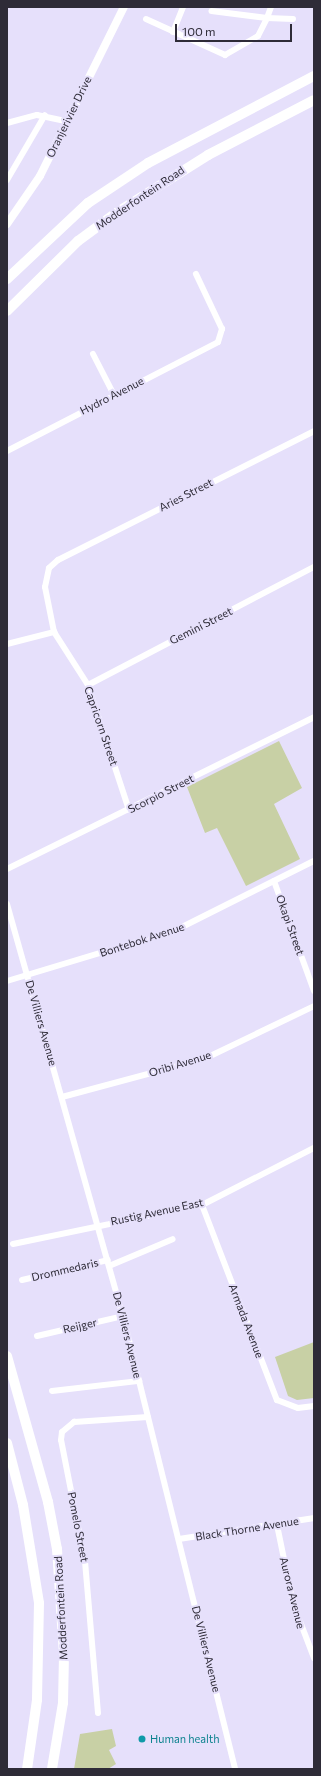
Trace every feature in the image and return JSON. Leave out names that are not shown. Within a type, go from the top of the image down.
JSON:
[{"type":"main road","name":"Modderfontein Road","points":[[7,279],[88,203],[148,163],[314,76]]},
{"type":"main road","name":"Modderfontein Road","points":[[7,312],[78,241],[116,213],[208,155],[314,100]]},
{"type":"main road","name":"Modderfontein Road","points":[[7,1356],[48,1502],[57,1549],[64,1655],[63,1703],[52,1769]]},
{"type":"main road","name":"Modderfontein Road","points":[[7,1443],[23,1505],[39,1603],[37,1700],[26,1769]]},
{"type":"street","name":"Oranjerivier Drive","points":[[7,224],[40,176],[124,7]]},
{"type":"street","points":[[173,32],[183,7]]},
{"type":"street","points":[[146,19],[224,54],[258,36],[271,7]]},
{"type":"street","points":[[211,11],[267,18],[293,19]]},
{"type":"street","points":[[7,123],[45,115],[66,121]]},
{"type":"street","points":[[7,180],[45,115]]},
{"type":"street","name":"Hydro Avenue","points":[[7,451],[218,342],[222,329],[196,274]]},
{"type":"street","points":[[93,354],[114,395]]},
{"type":"street","name":"Aries Street","points":[[58,560],[314,431]]},
{"type":"street","name":"Capricorn Street","points":[[58,560],[45,578],[54,632],[88,685],[129,810]]},
{"type":"street","name":"Gemini Street","points":[[88,685],[314,567]]},
{"type":"street","points":[[7,644],[54,632]]},
{"type":"street","name":"Scorpio Street","points":[[7,869],[129,810],[314,717]]},
{"type":"street","name":"Bontebok Avenue","points":[[7,981],[176,930],[314,861]]},
{"type":"street","name":"Okapi Street","points":[[274,881],[314,991]]},
{"type":"street","name":"De Villiers Avenue","points":[[7,904],[123,1316],[236,1769]]},
{"type":"street","name":"Oribi Avenue","points":[[62,1097],[204,1059],[314,1006]]},
{"type":"street","name":"Rustig Avenue East","points":[[13,1244],[98,1224],[202,1205],[314,1148]]},
{"type":"street","name":"Armada Avenue","points":[[202,1205],[277,1400],[298,1408],[314,1406]]},
{"type":"street","name":"Drommedaris","points":[[22,1280],[108,1263],[173,1239]]},
{"type":"street","name":"Reijger","points":[[38,1336],[123,1316]]},
{"type":"street","points":[[52,1391],[139,1381]]},
{"type":"street","name":"Pomelo Street","points":[[98,1713],[86,1562],[61,1440],[62,1432],[74,1422],[148,1417]]},
{"type":"street","name":"Black Thorne Avenue","points":[[179,1539],[277,1525],[314,1518]]},
{"type":"street","name":"Aurora Avenue","points":[[277,1525],[293,1603],[314,1658]]},
{"type":"green space","points":[[279,741],[302,788],[274,804],[300,859],[246,886],[217,828],[205,833],[187,787]]},
{"type":"green space","points":[[314,1342],[314,1398],[297,1400],[288,1396],[275,1357]]},
{"type":"green space","points":[[112,1729],[116,1746],[109,1750],[116,1764],[108,1769],[74,1769],[80,1734]]},
{"type":"place","name":"Human health","points":[[142,1739]]}]
